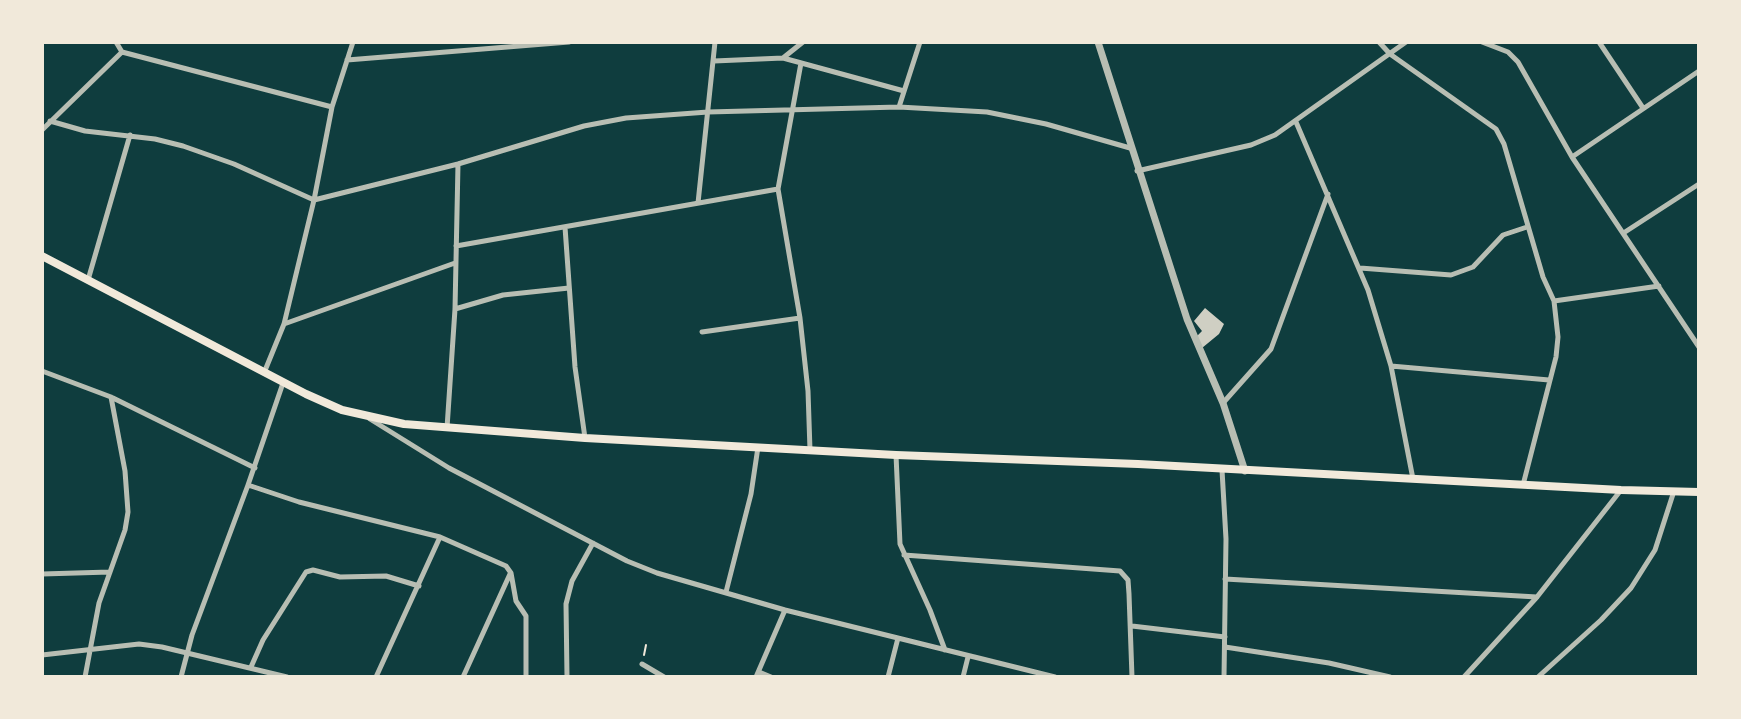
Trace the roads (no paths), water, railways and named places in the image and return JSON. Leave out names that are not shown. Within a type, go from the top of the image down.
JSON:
[{"type":"main road","points":[[42,256],[283,383],[342,410],[369,418],[447,428],[585,438],[896,455],[1699,492]]},
{"type":"street","points":[[116,42],[122,52],[332,107]]},
{"type":"street","points":[[264,373],[284,324],[314,200],[332,107],[354,42]]},
{"type":"street","points":[[347,60],[569,42]]},
{"type":"street","points":[[698,203],[715,42]]},
{"type":"street","points":[[783,58],[803,42]]},
{"type":"street","points":[[899,107],[920,42]]},
{"type":"street","points":[[1098,42],[1137,171],[1187,319],[1223,403],[1245,471]]},
{"type":"street","points":[[1379,42],[1390,54],[1496,129],[1504,144],[1543,278],[1554,301],[1558,337],[1556,357],[1523,485]]},
{"type":"street","points":[[1137,171],[1251,146],[1296,122],[1406,42]]},
{"type":"street","points":[[1482,42],[1508,52],[1518,62],[1572,157],[1625,232],[1699,347]]},
{"type":"street","points":[[1599,42],[1643,108]]},
{"type":"street","points":[[42,130],[122,52]]},
{"type":"street","points":[[714,61],[783,58],[904,91]]},
{"type":"street","points":[[801,63],[778,189],[800,318],[808,391],[810,450]]},
{"type":"street","points":[[1572,157],[1699,70]]},
{"type":"street","points":[[50,121],[85,131],[155,139],[212,155],[314,200],[458,164],[584,126],[626,118],[708,112],[899,107],[1013,116],[1130,148]]},
{"type":"street","points":[[1296,122],[1360,268],[1391,366],[1413,479]]},
{"type":"street","points":[[88,280],[130,135]]},
{"type":"street","points":[[447,428],[456,309],[458,164]]},
{"type":"street","points":[[1625,232],[1699,184]]},
{"type":"street","points":[[456,246],[778,189]]},
{"type":"street","points":[[1223,403],[1271,349],[1328,194]]},
{"type":"street","points":[[1360,268],[1451,275],[1473,267],[1503,235],[1527,226]]},
{"type":"street","points":[[566,227],[569,288],[585,438]]},
{"type":"street","points":[[284,324],[455,263]]},
{"type":"street","points":[[1554,301],[1659,286]]},
{"type":"street","points":[[456,309],[503,295],[569,288]]},
{"type":"street","points":[[702,332],[800,318]]},
{"type":"street","points":[[1391,366],[1549,380]]},
{"type":"street","points":[[42,371],[111,397],[255,468]]},
{"type":"street","points":[[181,677],[215,569],[255,468],[283,383]]},
{"type":"street","points":[[85,677],[99,603],[125,530],[128,512],[125,471],[111,397]]},
{"type":"street","points":[[369,418],[449,468],[593,543],[657,573],[785,610],[1054,677]]},
{"type":"street","points":[[726,592],[751,494],[758,447]]},
{"type":"street","points":[[896,455],[899,536],[904,555],[930,610],[945,650]]},
{"type":"street","points":[[1222,470],[1225,579],[1224,677]]},
{"type":"street","points":[[248,486],[299,502],[440,537],[502,563],[511,573],[516,601],[526,616],[526,677]]},
{"type":"street","points":[[1464,677],[1537,597],[1621,490]]},
{"type":"street","points":[[1538,677],[1601,620],[1630,588],[1655,550],[1674,491]]},
{"type":"street","points":[[376,677],[440,537]]},
{"type":"street","points":[[567,677],[566,604],[572,581],[593,543]]},
{"type":"street","points":[[904,555],[1120,571],[1128,580],[1132,626],[1132,677]]},
{"type":"street","points":[[251,667],[263,640],[306,572],[313,570],[340,577],[386,576],[419,586]]},
{"type":"street","points":[[42,574],[110,572]]},
{"type":"street","points":[[464,677],[511,573]]},
{"type":"street","points":[[1225,579],[1537,597]]},
{"type":"street","points":[[771,677],[757,675],[785,610]]},
{"type":"street","points":[[1132,626],[1225,637]]},
{"type":"street","points":[[888,677],[898,638]]},
{"type":"street","points":[[42,655],[89,652],[139,644],[251,667],[287,677]]},
{"type":"street","points":[[1225,647],[1286,656],[1390,677]]},
{"type":"street","points":[[963,677],[968,657]]},
{"type":"street","points":[[642,664],[664,677]]}]
